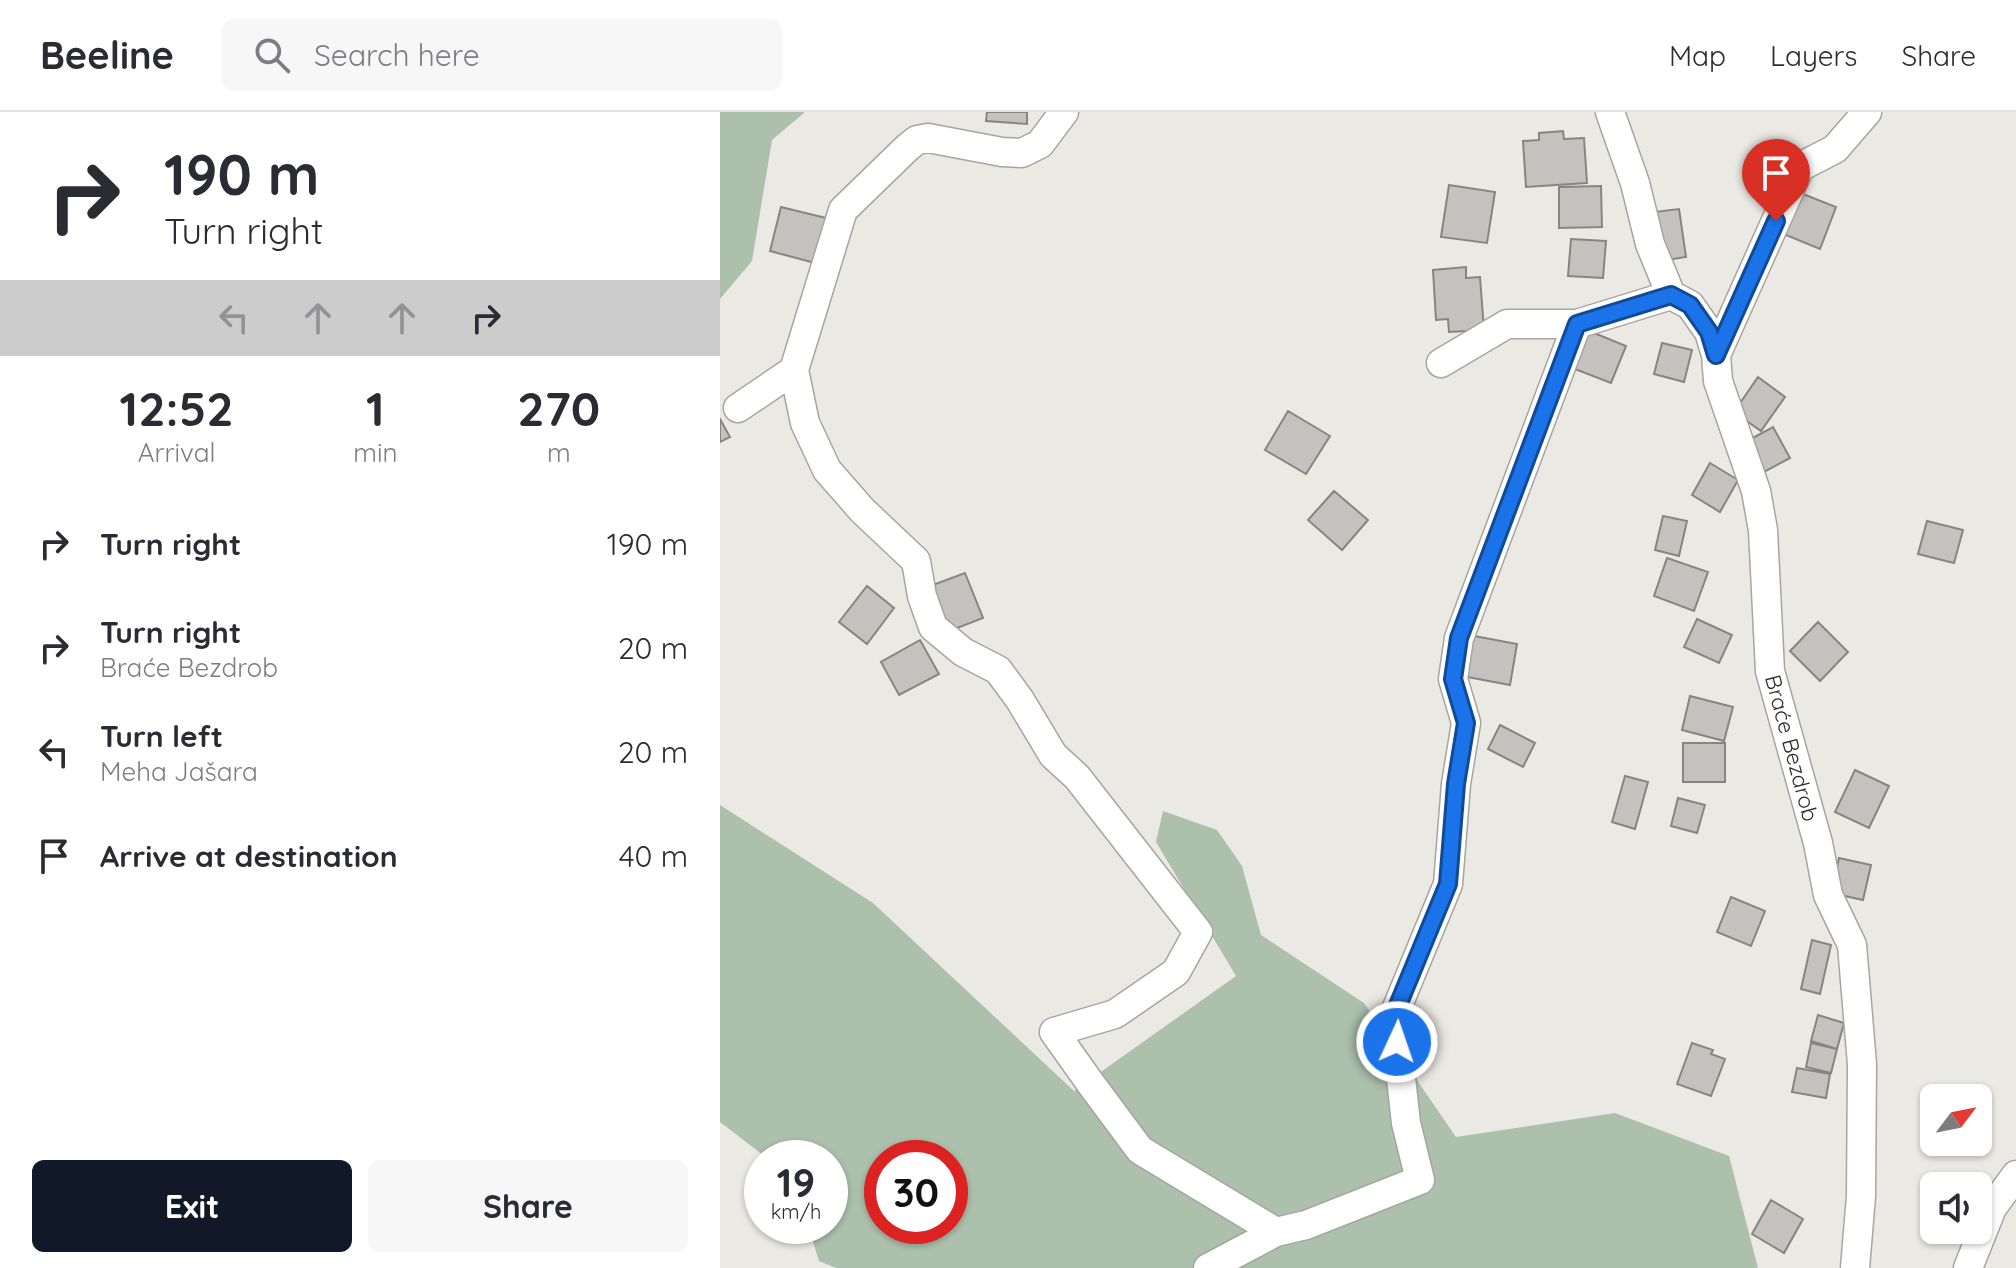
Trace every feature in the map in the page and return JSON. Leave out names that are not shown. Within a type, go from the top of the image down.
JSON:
[{"type":"street","points":[[1064,112],[1040,144],[1022,153],[928,138],[917,140],[908,147],[843,210],[794,370],[805,423],[827,470],[862,510],[916,561],[922,596],[933,627],[963,652],[998,670],[1053,755],[1077,777],[1198,932],[1176,972],[1115,1014],[1054,1032],[1140,1150],[1276,1232]]},
{"type":"street","name":"Braće Bezdrob","points":[[1610,112],[1635,183],[1650,244],[1671,295],[1690,305],[1709,332],[1716,355],[1718,381],[1756,491],[1763,530],[1770,671],[1818,843],[1828,895],[1852,945],[1862,1064],[1861,1196],[1855,1268]]},
{"type":"street","points":[[1716,355],[1800,167],[1835,149],[1867,112]]},
{"type":"street","points":[[1441,363],[1507,324],[1577,324],[1671,295]]},
{"type":"street","points":[[1208,1268],[1276,1232],[1306,1225],[1420,1180],[1406,1123],[1394,1015],[1448,884],[1456,784],[1466,723],[1453,679],[1459,638],[1577,324]]},
{"type":"street","points":[[738,408],[794,370]]},
{"type":"street","points":[[1968,1268],[1992,1208],[2016,1175]]},
{"type":"green space","points":[[720,112],[805,112],[772,140],[752,261],[720,299]]},
{"type":"green space","points":[[720,805],[873,903],[1074,1091],[1236,976],[1156,842],[1163,811],[1217,830],[1242,866],[1261,935],[1364,1003],[1456,1137],[1615,1113],[1729,1156],[1758,1268],[836,1268],[819,1261],[814,1244],[848,1244],[848,1140],[744,1140],[720,1122]]},
{"type":"building","points":[[987,112],[1027,112],[1027,124],[986,121]]},
{"type":"building","points":[[1563,131],[1564,139],[1584,138],[1587,183],[1526,187],[1523,141],[1539,140],[1539,133]]},
{"type":"building","points":[[1449,185],[1495,192],[1487,243],[1441,237]]},
{"type":"building","points":[[1601,186],[1602,227],[1559,228],[1559,187]]},
{"type":"building","points":[[1798,192],[1836,207],[1820,249],[1781,233]]},
{"type":"building","points":[[781,207],[826,218],[815,263],[770,251]]},
{"type":"building","points":[[1679,209],[1686,257],[1660,261],[1654,212]]},
{"type":"building","points":[[1571,239],[1606,241],[1603,278],[1568,276]]},
{"type":"building","points":[[1466,267],[1466,278],[1480,277],[1484,330],[1449,332],[1448,319],[1436,320],[1433,270]]},
{"type":"building","points":[[1582,328],[1626,346],[1611,383],[1567,366]]},
{"type":"building","points":[[1662,343],[1692,350],[1684,382],[1654,374]]},
{"type":"building","points":[[1758,377],[1785,397],[1761,431],[1734,412]]},
{"type":"building","points":[[1288,411],[1330,436],[1306,474],[1265,450]]},
{"type":"building","points":[[720,419],[730,437],[720,442]]},
{"type":"building","points":[[1773,427],[1790,458],[1764,472],[1747,441]]},
{"type":"building","points":[[1710,463],[1738,480],[1720,512],[1692,495]]},
{"type":"building","points":[[1334,491],[1368,520],[1342,550],[1308,520]]},
{"type":"building","points":[[1663,516],[1687,521],[1679,556],[1655,550]]},
{"type":"building","points":[[1927,521],[1963,530],[1954,563],[1918,554]]},
{"type":"building","points":[[1667,558],[1708,572],[1694,611],[1654,596]]},
{"type":"building","points":[[965,573],[983,618],[947,632],[930,586]]},
{"type":"building","points":[[867,586],[894,608],[867,644],[839,622]]},
{"type":"building","points":[[1697,619],[1732,635],[1719,663],[1684,647]]},
{"type":"building","points":[[1818,622],[1848,652],[1820,681],[1790,651]]},
{"type":"building","points":[[1469,635],[1517,644],[1510,685],[1462,676]]},
{"type":"building","points":[[920,640],[939,674],[899,695],[881,662]]},
{"type":"building","points":[[1690,696],[1733,707],[1724,741],[1682,730]]},
{"type":"building","points":[[1500,725],[1535,743],[1523,767],[1488,749]]},
{"type":"building","points":[[1683,743],[1725,743],[1725,782],[1683,782]]},
{"type":"building","points":[[1855,770],[1889,786],[1869,828],[1835,812]]},
{"type":"building","points":[[1625,776],[1648,782],[1635,829],[1612,822]]},
{"type":"building","points":[[1678,798],[1705,805],[1697,833],[1671,826]]},
{"type":"building","points":[[1839,858],[1871,865],[1863,900],[1831,893]]},
{"type":"building","points":[[1731,897],[1765,911],[1751,946],[1717,932]]},
{"type":"building","points":[[1812,940],[1831,945],[1820,994],[1801,989]]},
{"type":"building","points":[[1818,1015],[1844,1023],[1837,1049],[1811,1041]]},
{"type":"building","points":[[1692,1043],[1713,1050],[1711,1054],[1725,1059],[1711,1096],[1677,1084]]},
{"type":"building","points":[[1811,1043],[1837,1049],[1831,1073],[1806,1067]]},
{"type":"building","points":[[1797,1068],[1830,1074],[1826,1098],[1792,1092]]},
{"type":"building","points":[[1771,1200],[1803,1219],[1784,1253],[1752,1234]]},
{"type":"route","points":[[1397,1042],[1394,1015],[1448,884],[1456,784],[1466,723],[1453,679],[1459,638],[1577,324],[1671,295],[1690,305],[1709,332],[1716,355],[1776,221]]}]
